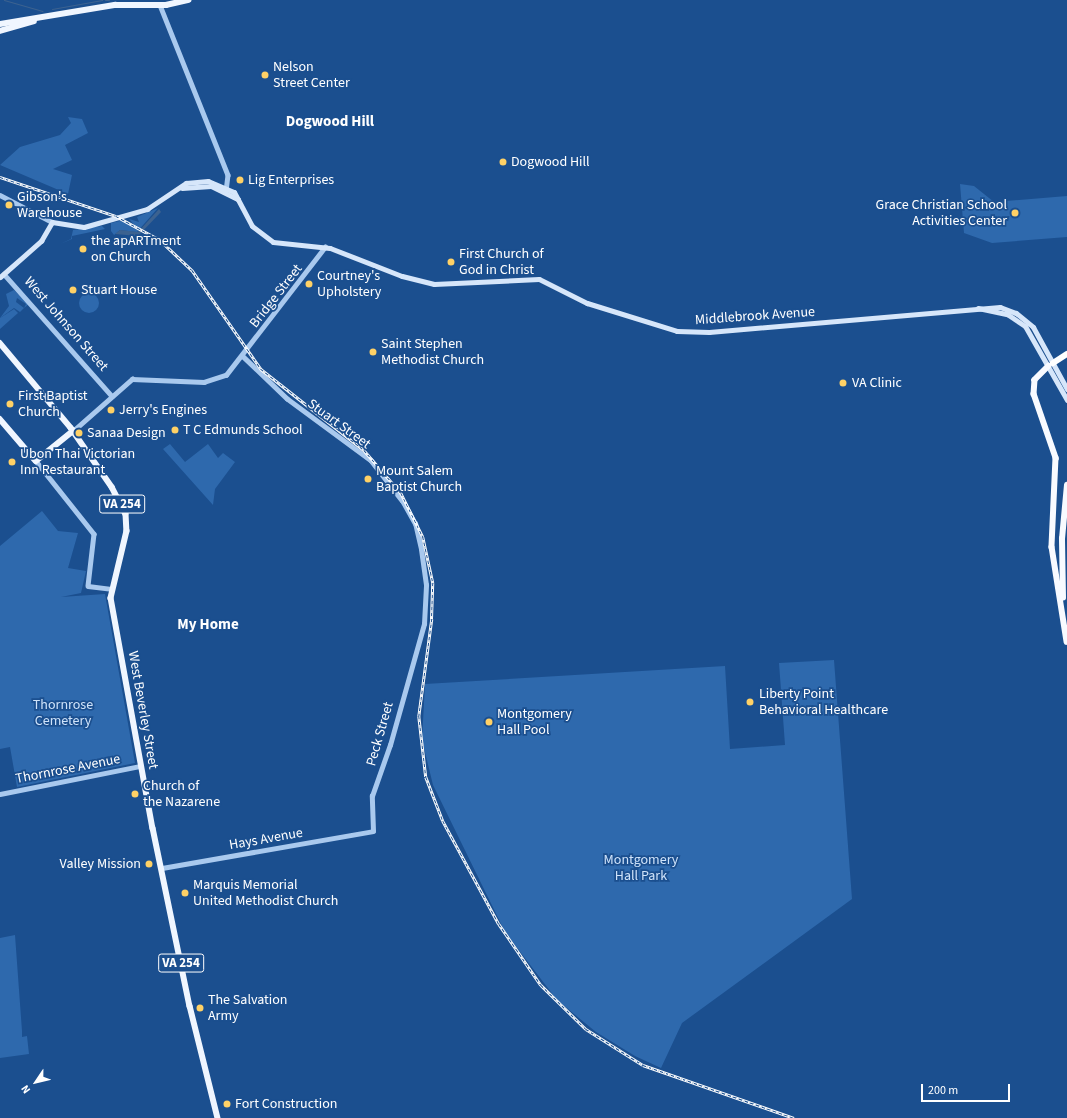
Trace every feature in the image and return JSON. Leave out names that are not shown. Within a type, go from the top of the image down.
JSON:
[{"type":"highway","points":[[1067,354],[1051,364],[1035,380],[1034,394],[1056,458],[1052,547],[1067,642]]},
{"type":"highway","points":[[1067,485],[1062,566],[1067,642]]},
{"type":"main road","points":[[0,24],[37,20],[115,5],[160,5],[188,0]]},
{"type":"main road","points":[[0,31],[37,20]]},
{"type":"main road","points":[[1,273],[40,242],[52,222],[84,227],[147,209],[181,188],[200,180],[227,190]]},
{"type":"main road","name":"Middlebrook Avenue","points":[[227,190],[238,199],[252,226],[266,238],[280,244],[325,248],[402,276],[434,284],[469,284],[521,278],[543,280],[587,303],[689,332],[995,306],[1016,313],[1033,327],[1049,354],[1051,364]]},
{"type":"main road","name":"Middlebrook Avenue","points":[[977,308],[1002,312],[1021,323],[1051,364]]},
{"type":"main road","name":"West Beverley Street","points":[[0,343],[72,431],[112,487],[128,520],[111,589],[140,766],[192,1019],[218,1118]]},
{"type":"main road","points":[[1051,364],[1065,390],[1067,400]]},
{"type":"main road","points":[[0,419],[36,462],[72,431]]},
{"type":"street","points":[[160,5],[192,93],[228,175],[227,190]]},
{"type":"street","points":[[0,195],[52,222]]},
{"type":"street","name":"Bridge Street","points":[[112,396],[133,378],[213,381],[228,374],[325,248]]},
{"type":"street","name":"West Johnson Street","points":[[1,273],[112,396]]},
{"type":"street","name":"Stuart Street","points":[[242,356],[287,399],[372,462],[412,518],[421,549],[426,593],[423,627],[407,682]]},
{"type":"street","points":[[72,431],[112,396]]},
{"type":"street","points":[[36,462],[94,534],[88,586],[111,589]]},
{"type":"street","name":"Peck Street","points":[[373,831],[374,792],[407,682]]},
{"type":"street","name":"Thornrose Avenue","points":[[0,794],[140,766]]},
{"type":"street","name":"Hays Avenue","points":[[162,868],[373,831]]},
{"type":"green space","points":[[68,117],[82,119],[88,133],[65,145],[72,160],[53,169],[72,175],[68,194],[0,165],[20,147],[60,135],[71,123]]},
{"type":"green space","name":"Grace Christian School Activities Center","points":[[960,184],[974,186],[994,202],[1067,196],[1067,237],[992,243],[964,233]]},
{"type":"green space","points":[[158,208],[137,232],[120,230],[114,235],[111,231],[111,223],[124,220],[136,227],[129,219],[139,222],[137,217]]},
{"type":"green space","points":[[102,226],[105,229],[72,236],[72,239],[60,244],[71,239],[73,230]]},
{"type":"green space","points":[[14,290],[29,304],[20,312],[14,308],[0,318],[9,306],[6,294]],"holes":[[[17,298],[26,304],[24,308],[16,302]]]},
{"type":"green space","points":[[89,293],[96,296],[99,303],[96,310],[89,313],[82,310],[79,303],[82,296]]},
{"type":"green space","points":[[14,309],[18,313],[0,329],[0,318]]},
{"type":"green space","points":[[170,444],[185,462],[208,444],[218,458],[223,453],[235,462],[215,489],[213,505],[163,449]]},
{"type":"green space","name":"Thornrose Cemetery","points":[[42,511],[58,531],[78,533],[68,568],[86,571],[81,593],[61,597],[105,594],[135,763],[17,787],[10,747],[0,749],[0,546]]},
{"type":"green space","name":"Montgomery Hall Park","points":[[834,660],[852,899],[682,1023],[661,1068],[635,1056],[596,1032],[557,1000],[505,932],[433,785],[422,740],[425,684],[725,666],[730,749],[785,745],[779,663]]},
{"type":"green space","points":[[15,935],[22,1037],[27,1036],[29,1054],[0,1058],[0,938]]},
{"type":"shaded area","points":[[159,209],[161,212],[138,236],[115,234],[120,230],[138,232]]},
{"type":"waterway","points":[[4,0],[42,11]]},
{"type":"waterway","points":[[52,9],[102,0]]},
{"type":"railway","points":[[0,177],[116,216],[160,240],[192,270],[261,369],[364,450],[401,493],[423,537],[433,583],[432,619],[419,716],[426,777],[443,821],[499,924],[541,985],[586,1029],[643,1065],[794,1118]]},
{"type":"place","name":"Nelson Street Center","points":[[265,75]]},
{"type":"place","name":"Dogwood Hill","points":[[503,162]]},
{"type":"place","name":"Lig Enterprises","points":[[240,180]]},
{"type":"place","name":"Gibson's Warehouse","points":[[9,205]]},
{"type":"place","name":"Grace Christian School Activities Center","points":[[1015,213]]},
{"type":"place","name":"the apARTment on Church","points":[[83,249]]},
{"type":"place","name":"First Church of God in Christ","points":[[451,262]]},
{"type":"place","name":"Courtney's Upholstery","points":[[309,284]]},
{"type":"place","name":"Stuart House","points":[[73,290]]},
{"type":"place","name":"Saint Stephen Methodist Church","points":[[373,352]]},
{"type":"place","name":"VA Clinic","points":[[843,383]]},
{"type":"place","name":"First Baptist Church","points":[[10,404]]},
{"type":"place","name":"Jerry's Engines","points":[[111,410]]},
{"type":"place","name":"T C Edmunds School","points":[[175,430]]},
{"type":"place","name":"Sanaa Design","points":[[79,433]]},
{"type":"place","name":"Ubon Thai Victorian Inn Restaurant","points":[[12,462]]},
{"type":"place","name":"Mount Salem Baptist Church","points":[[368,479]]},
{"type":"place","name":"Liberty Point Behavioral Healthcare","points":[[750,702]]},
{"type":"place","name":"Montgomery Hall Pool","points":[[489,722]]},
{"type":"place","name":"Church of the Nazarene","points":[[135,794]]},
{"type":"place","name":"Valley Mission","points":[[149,864]]},
{"type":"place","name":"Marquis Memorial United Methodist Church","points":[[185,893]]},
{"type":"place","name":"The Salvation Army","points":[[200,1008]]},
{"type":"place","name":"Fort Construction","points":[[227,1104]]},
{"type":"district","name":"Dogwood Hill","points":[[330,122]]},
{"type":"district","name":"My Home","points":[[208,625]]}]
